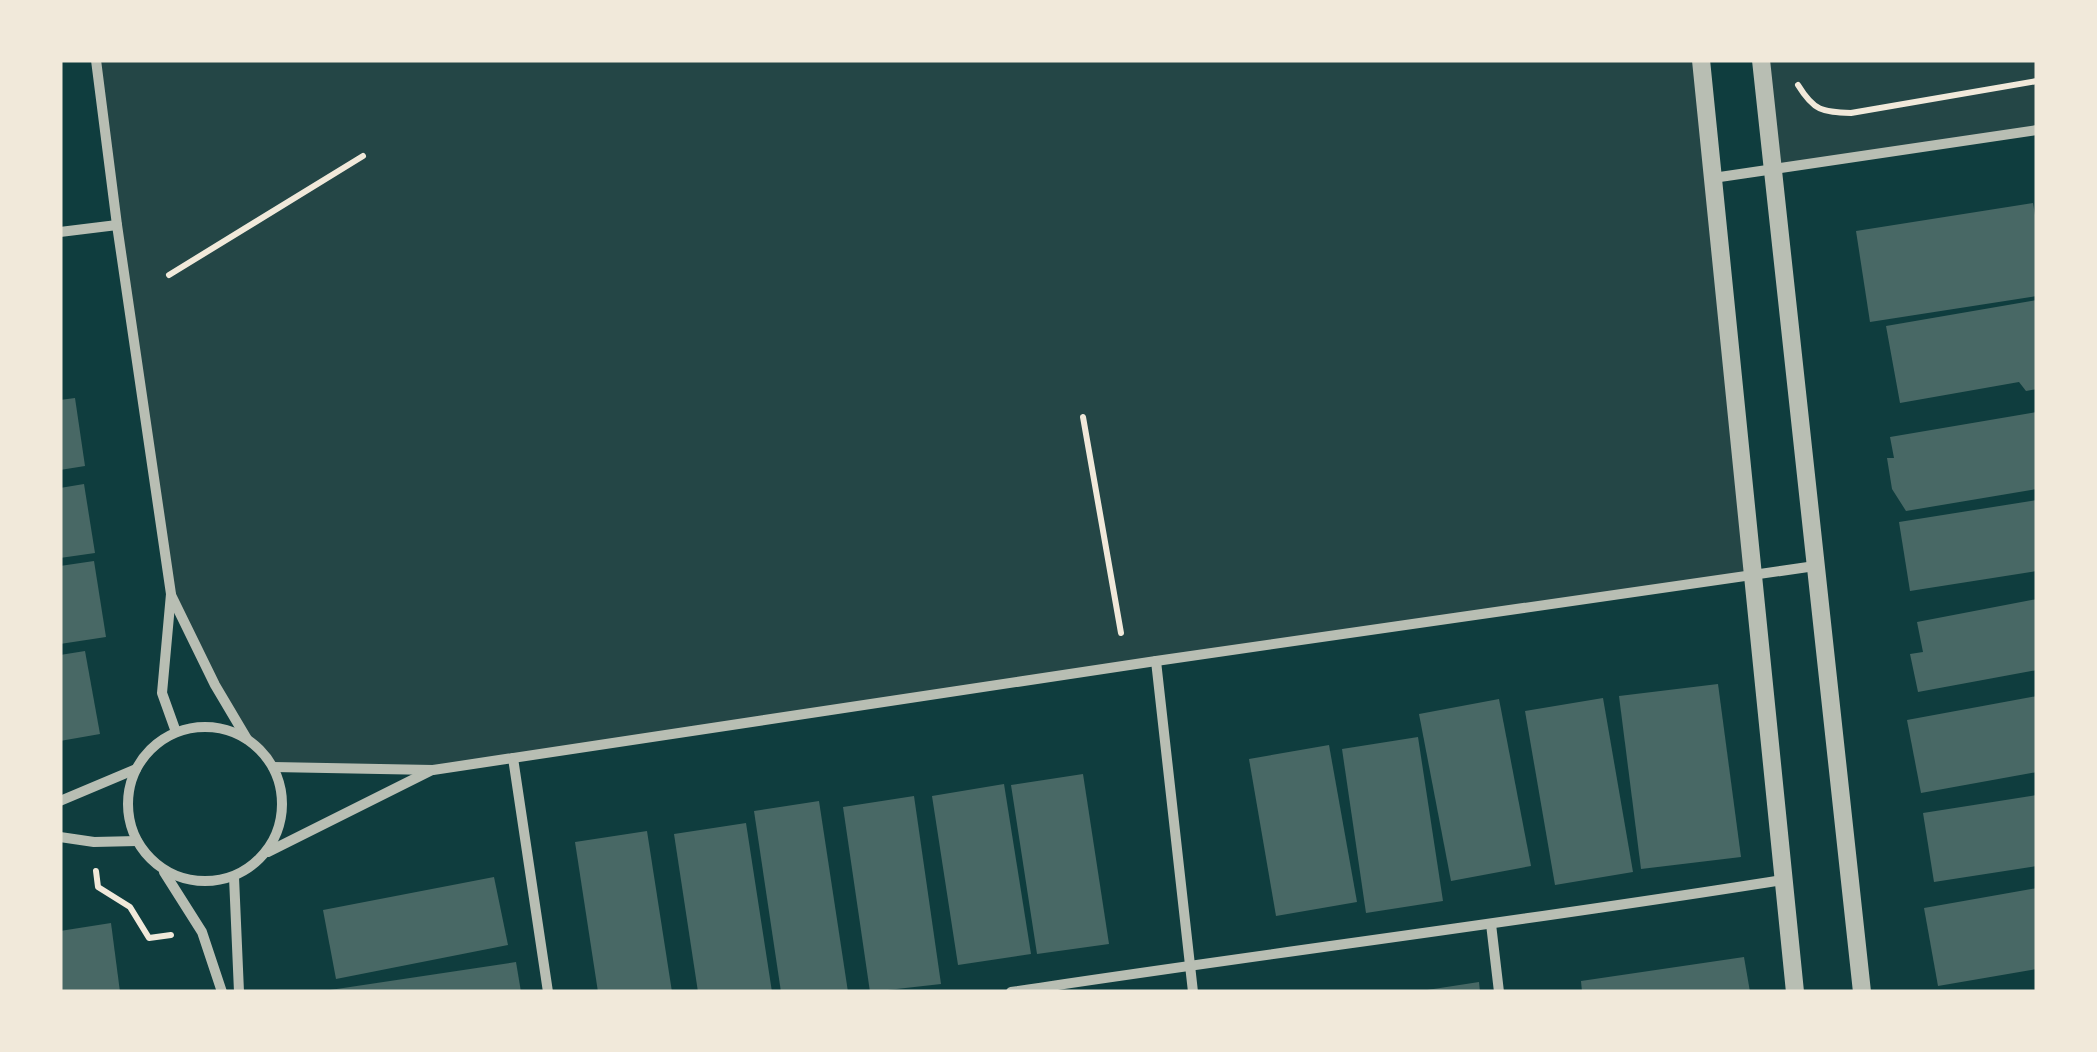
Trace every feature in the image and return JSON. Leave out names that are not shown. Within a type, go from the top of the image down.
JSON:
[{"type":"street","points":[[96,60],[171,594],[162,693],[176,732]]},
{"type":"street","points":[[1701,60],[1795,992]]},
{"type":"street","points":[[1761,60],[1862,992]]},
{"type":"street","points":[[1713,178],[2037,130]]},
{"type":"street","points":[[60,232],[117,225]]},
{"type":"street","points":[[273,766],[432,770],[1815,566]]},
{"type":"street","points":[[171,594],[215,685],[248,740]]},
{"type":"street","points":[[1156,661],[1193,992]]},
{"type":"street","points":[[194,727],[231,731],[248,740],[273,766],[282,802],[274,839],[250,868],[234,876],[197,882],[179,877],[162,869],[137,842],[127,806],[136,769],[160,741],[176,732],[194,727]]},
{"type":"street","points":[[513,758],[548,992]]},
{"type":"street","points":[[60,801],[136,769]]},
{"type":"street","points":[[264,854],[432,770]]},
{"type":"street","points":[[60,838],[137,842]]},
{"type":"street","points":[[162,869],[202,932],[222,992]]},
{"type":"street","points":[[234,876],[238,992]]},
{"type":"street","points":[[1011,992],[1782,880]]},
{"type":"street","points":[[1491,924],[1498,992]]},
{"type":"path","points":[[1795,76],[1808,101],[1821,111],[1851,113],[2037,81]]},
{"type":"path","points":[[169,276],[363,156]]},
{"type":"path","points":[[1083,417],[1121,633]]},
{"type":"path","points":[[94,842],[98,887],[130,907],[149,938],[202,932]]},
{"type":"shaded area","points":[[96,60],[1701,60],[1754,574],[433,770],[273,767],[248,740],[171,594]]},
{"type":"shaded area","points":[[1761,60],[2037,60],[2037,130],[1773,169]]},
{"type":"building","points":[[2033,203],[2037,296],[1870,322],[1856,231]]},
{"type":"building","points":[[2037,300],[2037,389],[2026,391],[2019,382],[1900,403],[1886,326]]},
{"type":"building","points":[[75,398],[85,466],[60,470],[60,400]]},
{"type":"building","points":[[2037,412],[2037,489],[1906,511],[1892,489],[1887,458],[1894,458],[1890,437]]},
{"type":"building","points":[[84,484],[95,553],[60,558],[60,488]]},
{"type":"building","points":[[2037,500],[2037,571],[1910,591],[1899,522]]},
{"type":"building","points":[[94,561],[106,637],[60,644],[60,566]]},
{"type":"building","points":[[2037,599],[2037,670],[1918,692],[1910,654],[1923,652],[1917,622]]},
{"type":"building","points":[[85,651],[100,734],[60,741],[60,655]]},
{"type":"building","points":[[1718,684],[1741,857],[1641,869],[1619,696]]},
{"type":"building","points":[[2037,696],[2037,772],[1921,793],[1907,720]]},
{"type":"building","points":[[1603,698],[1633,872],[1555,885],[1525,711]]},
{"type":"building","points":[[1499,699],[1531,866],[1451,881],[1419,714]]},
{"type":"building","points":[[1418,737],[1443,901],[1366,913],[1342,749]]},
{"type":"building","points":[[1329,745],[1357,902],[1276,916],[1249,759]]},
{"type":"building","points":[[1083,774],[1109,944],[1037,954],[1011,785]]},
{"type":"building","points":[[1004,784],[1031,954],[958,965],[932,796]]},
{"type":"building","points":[[2037,795],[2037,866],[1934,882],[1923,813]]},
{"type":"building","points":[[914,796],[941,984],[870,992],[843,807]]},
{"type":"building","points":[[819,801],[848,992],[781,992],[754,811]]},
{"type":"building","points":[[746,823],[772,992],[698,992],[674,834]]},
{"type":"building","points":[[647,831],[672,992],[598,992],[575,842]]},
{"type":"building","points":[[494,877],[508,945],[336,979],[323,910]]},
{"type":"building","points":[[2037,888],[2037,969],[1938,986],[1924,908]]},
{"type":"building","points":[[111,923],[120,992],[60,992],[60,931]]},
{"type":"building","points":[[1744,957],[1750,992],[1582,992],[1581,981]]},
{"type":"building","points":[[516,962],[521,992],[330,992],[330,990]]},
{"type":"building","points":[[1479,982],[1480,992],[1427,992],[1427,990]]}]
